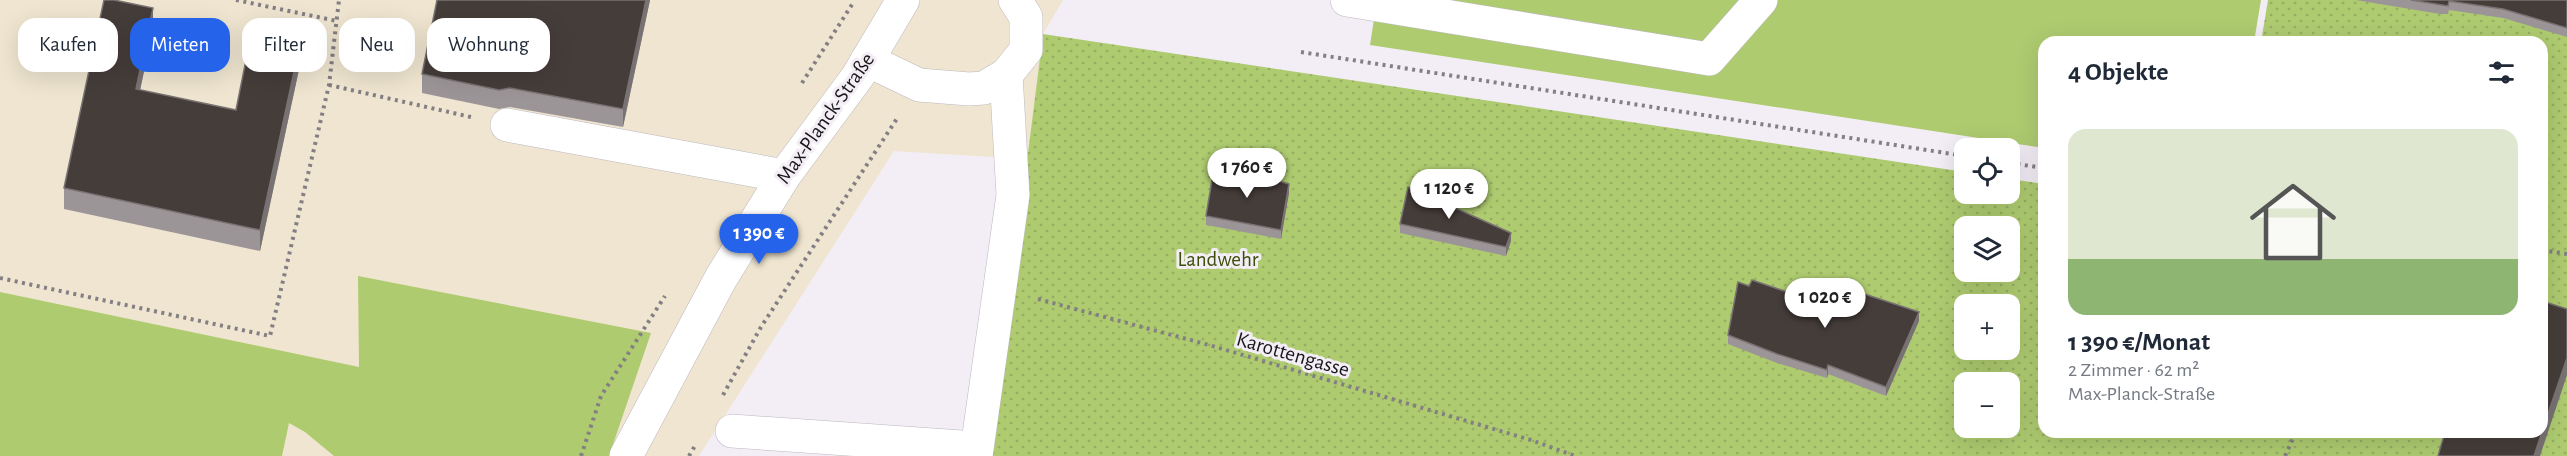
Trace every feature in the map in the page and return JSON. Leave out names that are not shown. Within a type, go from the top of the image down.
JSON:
[{"type":"street","name":"Max-Planck-Straße","points":[[626,456],[721,278],[784,176],[867,60],[903,0]]},
{"type":"street","points":[[867,60],[919,85],[984,88],[1006,75],[1026,50],[1026,17],[1016,0]]},
{"type":"street","points":[[1347,0],[1709,59],[1761,0]]},
{"type":"street","points":[[732,431],[976,452],[1013,195],[1006,75]]},
{"type":"street","points":[[507,125],[784,176]]},
{"type":"path","points":[[236,0],[337,21]]},
{"type":"path","points":[[0,278],[270,336],[329,85],[339,0]]},
{"type":"path","points":[[1301,52],[1954,154]]},
{"type":"path","points":[[329,85],[507,125]]},
{"type":"path","points":[[722,397],[761,327],[919,85]]},
{"type":"path","points":[[2020,164],[2038,167]]},
{"type":"path","points":[[2548,251],[2567,254]]},
{"type":"path","name":"Karottengasse","points":[[999,289],[1209,345],[1531,440],[1575,456]]},
{"type":"path","points":[[689,456],[700,436]]},
{"type":"path","points":[[2285,456],[2293,438]]},
{"type":"shaded area","points":[[0,0],[1063,0],[1043,34],[1028,159],[894,151],[699,456],[0,456]]},
{"type":"green space","points":[[1377,0],[2261,0],[2255,36],[2038,36],[2038,147],[2020,144],[2020,138],[1979,138],[1370,45]]},
{"type":"green space","name":"Landwehr","points":[[2268,0],[2567,0],[2567,456],[990,456],[1043,34],[1954,170],[1954,204],[2020,204],[2020,180],[2038,183],[2038,438],[2548,438],[2548,36],[2262,36]]},
{"type":"green space","points":[[358,276],[651,333],[609,456],[334,456],[305,432],[289,423],[282,456],[0,456],[0,292],[359,367]]},
{"type":"building","points":[[104,0],[153,8],[151,18],[130,18],[130,72],[140,72],[136,89],[236,110],[244,72],[294,72],[260,230],[64,188],[89,72],[118,72],[118,18],[100,18]]},
{"type":"building","points":[[437,0],[646,0],[623,109],[510,88],[499,90],[422,74],[427,49],[427,72],[550,72],[550,18],[433,18]]},
{"type":"building","points":[[2411,0],[2567,0],[2567,28],[2503,9],[2449,1],[2448,6]]},
{"type":"building","points":[[1214,168],[1248,172],[1289,184],[1281,230],[1206,216]]},
{"type":"building","points":[[1408,187],[1511,233],[1506,247],[1400,224]]},
{"type":"building","points":[[1752,280],[1825,305],[1831,283],[1919,312],[1886,387],[1828,365],[1827,370],[1728,335],[1738,282],[1749,286]]},
{"type":"building","points":[[2548,303],[2567,309],[2567,358],[2548,413]]},
{"type":"building","points":[[2443,438],[2540,438],[2534,456],[2438,456]]}]
